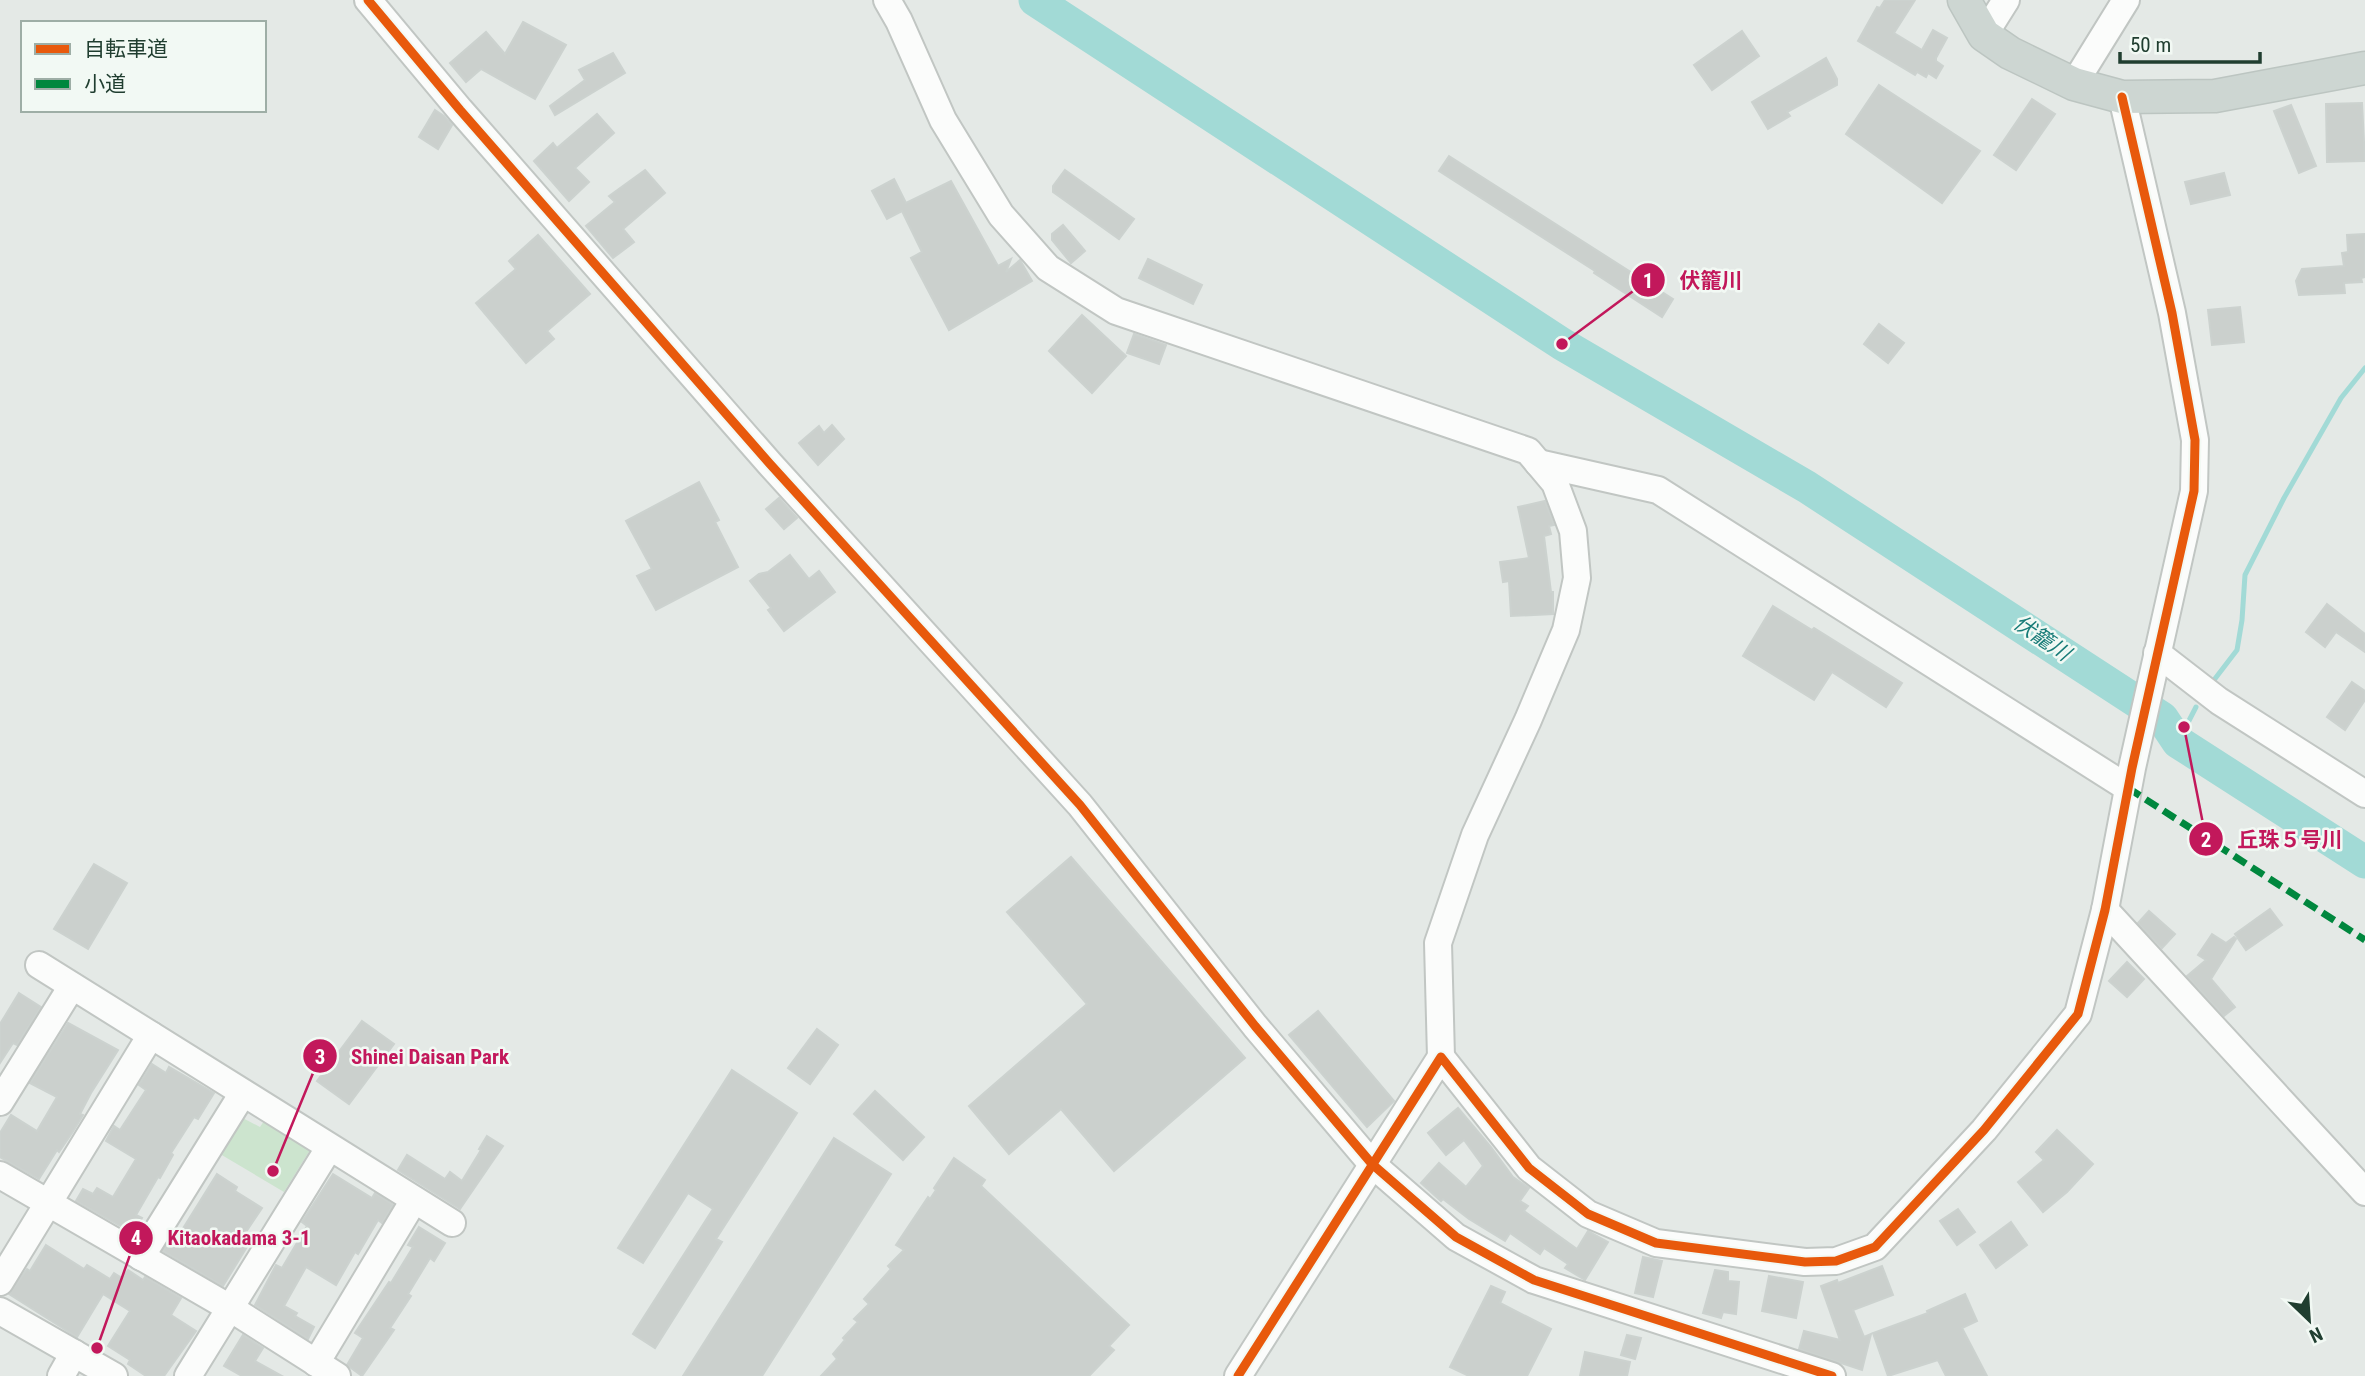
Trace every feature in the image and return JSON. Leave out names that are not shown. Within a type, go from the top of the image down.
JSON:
[{"type":"main road","points":[[1965,0],[1984,35],[2010,53],[2074,84],[2122,97],[2215,96],[2365,68]]},
{"type":"street","points":[[368,0],[460,110],[770,464],[1080,805],[1255,1026],[1372,1164],[1456,1237],[1534,1280],[1832,1376]]},
{"type":"street","points":[[887,0],[957,144],[1000,215],[1048,268],[1116,311],[1528,451],[1555,483],[1573,531],[1577,578],[1566,630],[1475,835],[1438,943],[1441,1057],[1238,1376]]},
{"type":"street","points":[[1984,35],[2006,0]]},
{"type":"street","points":[[2074,84],[2126,0]]},
{"type":"street","points":[[1441,1057],[1529,1168],[1588,1213],[1656,1243],[1805,1262],[1836,1261],[1875,1247],[1984,1130],[2078,1014],[2105,909],[2130,778],[2194,491],[2195,440],[2172,313],[2122,97]]},
{"type":"street","points":[[1538,463],[1658,490],[2130,778]]},
{"type":"street","points":[[2155,666],[2219,701],[2365,794]]},
{"type":"street","points":[[2105,909],[2365,1192]]},
{"type":"street","points":[[39,965],[452,1223]]},
{"type":"street","points":[[0,1102],[72,986]]},
{"type":"street","points":[[0,1282],[151,1035]]},
{"type":"street","points":[[141,1256],[243,1093]]},
{"type":"street","points":[[188,1376],[329,1148]]},
{"type":"street","points":[[0,1175],[230,1308],[327,1370],[414,1200]]},
{"type":"street","points":[[0,1311],[114,1376]]},
{"type":"street","points":[[61,1376],[74,1353]]},
{"type":"green space","points":[[237,1115],[260,1127],[266,1118],[305,1141],[310,1150],[284,1192],[215,1151]]},
{"type":"building","points":[[1885,0],[1915,0],[1894,33],[1922,50],[1933,30],[1947,38],[1936,58],[1943,66],[1936,78],[1928,73],[1926,77],[1917,72],[1915,75],[1858,41],[1877,7],[1880,8]]},
{"type":"building","points":[[523,22],[566,45],[535,99],[481,69],[466,82],[450,63],[486,32],[505,54]]},
{"type":"building","points":[[1742,31],[1759,56],[1712,90],[1694,65]]},
{"type":"building","points":[[613,53],[625,73],[555,115],[550,106],[585,80],[579,70]]},
{"type":"building","points":[[1826,58],[1837,79],[1837,85],[1787,112],[1790,116],[1768,129],[1752,102]]},
{"type":"building","points":[[1879,85],[1980,151],[1942,203],[1846,134]]},
{"type":"building","points":[[2032,99],[2055,114],[2016,170],[1994,155]]},
{"type":"building","points":[[2362,103],[2365,161],[2327,162],[2326,104]]},
{"type":"building","points":[[2291,105],[2316,166],[2299,173],[2274,111]]},
{"type":"building","points":[[435,110],[452,125],[438,149],[419,137]]},
{"type":"building","points":[[597,114],[614,133],[575,168],[589,182],[569,201],[534,161],[553,143],[557,148]]},
{"type":"building","points":[[1449,156],[1673,299],[1662,317],[1439,171]]},
{"type":"building","points":[[645,170],[665,193],[623,229],[634,242],[613,258],[586,226],[615,202],[609,196]]},
{"type":"building","points":[[1065,170],[1134,219],[1119,239],[1053,192],[1053,186]]},
{"type":"building","points":[[2224,173],[2230,195],[2191,204],[2185,182]]},
{"type":"building","points":[[894,179],[906,203],[951,181],[998,266],[1011,259],[1006,272],[1020,260],[1032,281],[949,330],[911,258],[922,252],[902,211],[887,219],[872,191]]},
{"type":"building","points":[[1063,225],[1085,251],[1071,263],[1052,240],[1052,234]]},
{"type":"building","points":[[2365,234],[2365,277],[2361,278],[2362,282],[2344,283],[2345,293],[2299,295],[2296,281],[2302,269],[2344,266],[2342,253],[2348,252],[2347,235]]},
{"type":"building","points":[[538,235],[590,294],[547,331],[554,339],[526,363],[476,303],[516,269],[509,261]]},
{"type":"building","points":[[1148,259],[1202,285],[1193,304],[1139,278]]},
{"type":"building","points":[[2240,307],[2244,342],[2212,345],[2208,310]]},
{"type":"building","points":[[1082,315],[1126,356],[1092,393],[1049,351]]},
{"type":"building","points":[[1879,324],[1904,343],[1888,363],[1864,344]]},
{"type":"building","points":[[1134,334],[1166,345],[1159,364],[1127,353]]},
{"type":"building","points":[[832,425],[844,439],[818,465],[799,443],[819,426],[824,433]]},
{"type":"building","points":[[699,482],[719,520],[715,522],[738,567],[656,610],[637,576],[652,569],[626,521]]},
{"type":"building","points":[[779,498],[797,518],[784,529],[766,509]]},
{"type":"building","points":[[1545,501],[1554,525],[1549,526],[1551,534],[1544,536],[1553,592],[1553,614],[1511,616],[1509,581],[1503,582],[1500,562],[1529,558],[1518,507]]},
{"type":"building","points":[[790,555],[809,579],[819,571],[835,592],[784,631],[768,610],[771,608],[750,581],[759,574],[768,572]]},
{"type":"building","points":[[2327,604],[2365,634],[2365,652],[2336,632],[2325,647],[2306,632]]},
{"type":"building","points":[[1773,606],[1812,630],[1814,628],[1902,683],[1886,707],[1832,672],[1814,700],[1743,656]]},
{"type":"building","points":[[2352,682],[2365,691],[2365,700],[2345,730],[2327,717]]},
{"type":"building","points":[[1071,857],[1245,1058],[1114,1171],[1061,1109],[1009,1154],[969,1106],[1087,1004],[1007,912]]},
{"type":"building","points":[[94,864],[127,883],[88,949],[54,929]]},
{"type":"building","points":[[2270,909],[2282,925],[2246,950],[2235,934]]},
{"type":"building","points":[[2149,911],[2175,934],[2162,948],[2138,923]]},
{"type":"building","points":[[2212,934],[2226,943],[2234,937],[2236,939],[2211,979],[2235,1007],[2224,1016],[2187,976],[2206,960],[2198,955]]},
{"type":"building","points":[[2127,962],[2144,979],[2127,997],[2109,981]]},
{"type":"building","points":[[19,993],[41,1007],[17,1045],[13,1043],[0,1063],[0,1024]]},
{"type":"building","points":[[1318,1011],[1394,1101],[1367,1127],[1289,1035]]},
{"type":"building","points":[[362,1021],[394,1044],[349,1104],[317,1081]]},
{"type":"building","points":[[68,1023],[118,1050],[91,1093],[80,1114],[83,1115],[72,1133],[59,1152],[57,1150],[39,1179],[0,1157],[0,1133],[11,1115],[37,1131],[57,1097],[30,1083]]},
{"type":"building","points":[[817,1029],[838,1045],[810,1084],[788,1068]]},
{"type":"building","points":[[152,1064],[166,1073],[169,1067],[214,1093],[198,1119],[194,1117],[171,1153],[173,1155],[136,1215],[142,1218],[133,1233],[76,1201],[83,1189],[93,1194],[97,1188],[113,1197],[136,1159],[106,1141],[114,1126],[120,1130],[146,1090],[139,1085]]},
{"type":"building","points":[[732,1070],[797,1113],[716,1239],[722,1242],[655,1348],[633,1334],[713,1209],[688,1193],[643,1263],[618,1248]]},
{"type":"building","points":[[875,1091],[924,1137],[903,1160],[854,1114]]},
{"type":"building","points":[[1458,1108],[1513,1177],[1529,1188],[1520,1201],[1528,1206],[1524,1211],[1577,1249],[1588,1231],[1608,1242],[1585,1280],[1565,1268],[1568,1264],[1544,1248],[1540,1254],[1510,1233],[1505,1241],[1443,1199],[1441,1201],[1421,1183],[1439,1163],[1466,1187],[1483,1166],[1464,1140],[1446,1155],[1428,1133]]},
{"type":"building","points":[[2057,1130],[2093,1164],[2067,1192],[2043,1212],[2018,1182],[2044,1160],[2036,1152]]},
{"type":"building","points":[[487,1136],[503,1146],[460,1209],[398,1170],[407,1155],[445,1179],[450,1172],[462,1181]]},
{"type":"building","points":[[834,1138],[891,1174],[762,1376],[683,1376]]},
{"type":"building","points":[[954,1158],[985,1180],[981,1186],[1129,1325],[1109,1346],[1114,1350],[1089,1376],[821,1376],[837,1359],[833,1354],[858,1322],[854,1319],[869,1304],[864,1299],[891,1269],[888,1266],[904,1250],[896,1245],[928,1197],[930,1199],[936,1190],[934,1188]]},
{"type":"building","points":[[217,1174],[237,1187],[235,1191],[262,1208],[246,1232],[253,1237],[223,1286],[163,1251],[173,1236],[177,1238]]},
{"type":"building","points":[[333,1174],[372,1198],[375,1193],[393,1205],[382,1223],[378,1220],[358,1254],[355,1252],[336,1285],[306,1267],[284,1306],[314,1327],[308,1339],[255,1305],[276,1265],[282,1268],[307,1226],[302,1222]]},
{"type":"building","points":[[1958,1209],[1975,1232],[1957,1245],[1940,1221]]},
{"type":"building","points":[[2011,1222],[2027,1245],[1996,1268],[1980,1245]]},
{"type":"building","points":[[419,1227],[445,1243],[434,1261],[430,1258],[408,1294],[411,1296],[390,1328],[394,1330],[362,1376],[347,1365],[363,1338],[355,1333],[413,1247],[408,1245]]},
{"type":"building","points":[[46,1245],[84,1269],[87,1265],[110,1279],[114,1273],[122,1278],[128,1270],[181,1298],[171,1315],[196,1331],[164,1376],[146,1376],[128,1364],[130,1360],[108,1346],[130,1311],[103,1294],[77,1337],[9,1294],[27,1269],[30,1271]]},
{"type":"building","points":[[1643,1257],[1662,1261],[1653,1297],[1635,1293]]},
{"type":"building","points":[[1882,1266],[1893,1295],[1853,1310],[1864,1337],[1871,1334],[1862,1370],[1799,1349],[1804,1331],[1840,1340],[1821,1286],[1837,1280],[1838,1283]]},
{"type":"building","points":[[1715,1270],[1728,1272],[1728,1281],[1739,1282],[1736,1314],[1723,1312],[1721,1318],[1703,1313]]},
{"type":"building","points":[[1769,1276],[1803,1282],[1796,1318],[1762,1311]]},
{"type":"building","points":[[1491,1286],[1505,1292],[1500,1303],[1551,1329],[1527,1376],[1469,1376],[1450,1367]]},
{"type":"building","points":[[1965,1294],[1977,1321],[1962,1328],[1987,1376],[1946,1376],[1938,1360],[1888,1376],[1873,1333],[1928,1313],[1927,1311]]},
{"type":"building","points":[[243,1335],[263,1348],[255,1361],[282,1376],[242,1376],[224,1366]]},
{"type":"building","points":[[1627,1335],[1641,1338],[1635,1359],[1621,1355]]},
{"type":"building","points":[[1585,1352],[1630,1362],[1627,1376],[1580,1376]]},
{"type":"waterway","name":"伏籠川","points":[[1035,0],[1562,344],[1807,487],[2162,718],[2178,742],[2365,862]]},
{"type":"waterway","points":[[2214,680],[2237,650],[2245,575],[2284,498],[2341,398],[2365,368]]},
{"type":"waterway","points":[[2178,742],[2196,707]]},
{"type":"marked path","points":[[2128,788],[2365,940]]},
{"type":"cycle path","points":[[368,0],[460,110],[770,464],[1080,805],[1255,1026],[1372,1164],[1456,1237],[1534,1280],[1832,1376]]},
{"type":"cycle path","points":[[1238,1376],[1441,1057],[1529,1168],[1588,1214],[1656,1243],[1805,1262],[1836,1261],[1875,1247],[1984,1130],[2078,1014],[2105,910],[2132,768],[2194,491],[2195,440],[2172,313],[2122,97]]},
{"type":"place","name":"伏籠川","points":[[1562,344]]},
{"type":"place","name":"丘珠５号川","points":[[2184,727]]},
{"type":"place","name":"Shinei Daisan Park","points":[[273,1171]]},
{"type":"place","name":"Kitaokadama 3-1","points":[[97,1348]]}]
